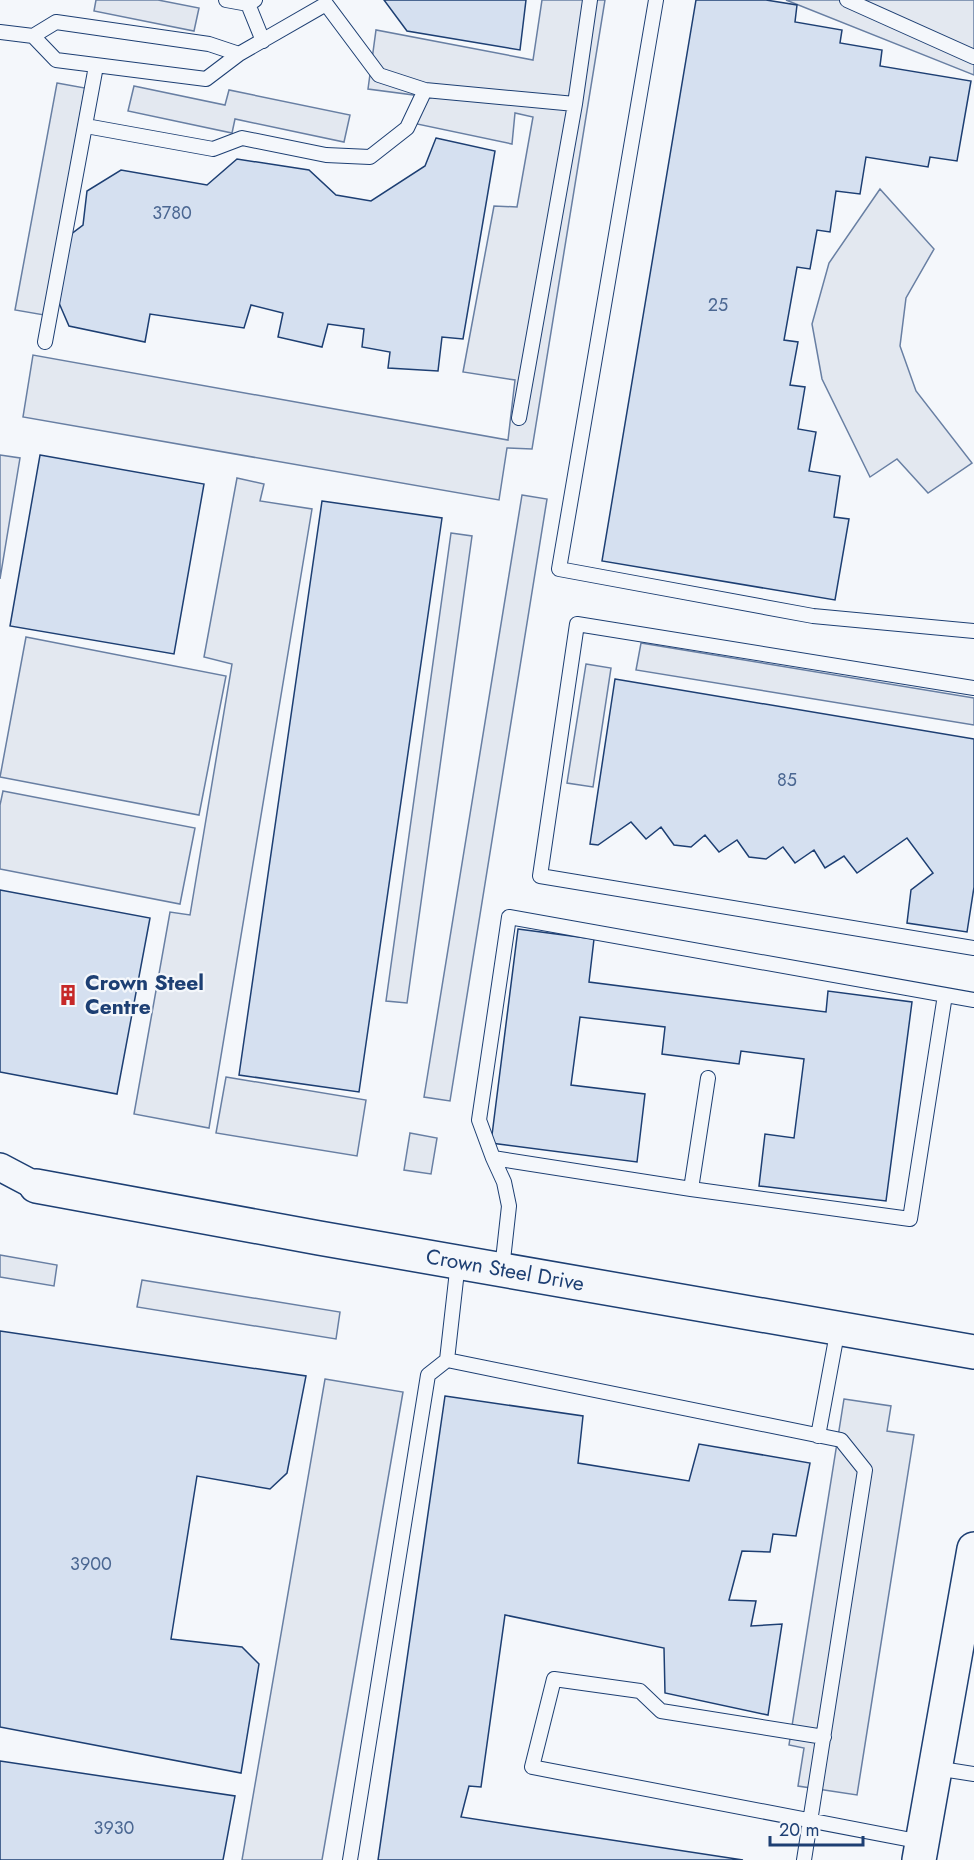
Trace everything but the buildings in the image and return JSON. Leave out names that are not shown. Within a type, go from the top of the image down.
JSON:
[{"type":"street","name":"Crown Steel Drive","points":[[0,1167],[36,1186],[974,1352]]},
{"type":"street","name":"Crown Steel Drive","points":[[0,1191],[36,1186]]},
{"type":"street","points":[[921,1851],[974,1549]]},
{"type":"lane","points":[[226,0],[252,2],[263,40]]},
{"type":"lane","points":[[519,418],[590,0]]},
{"type":"lane","points":[[656,0],[559,569],[813,616],[974,631]]},
{"type":"lane","points":[[847,0],[974,57]]},
{"type":"lane","points":[[33,36],[56,60],[206,79],[238,54],[326,2],[379,75],[425,90],[574,104]]},
{"type":"lane","points":[[0,32],[33,36],[56,22],[208,44],[238,54]]},
{"type":"lane","points":[[45,342],[96,66]]},
{"type":"lane","points":[[86,126],[213,149],[242,138],[326,155],[370,157],[407,128],[425,90]]},
{"type":"lane","points":[[974,687],[577,624],[540,876],[974,948]]},
{"type":"lane","points":[[502,1269],[509,1206],[504,1182],[478,1120],[509,917],[974,999]]},
{"type":"lane","points":[[492,1158],[910,1220],[945,994]]},
{"type":"lane","points":[[691,1189],[708,1078]]},
{"type":"lane","points":[[350,1860],[428,1375],[447,1360],[458,1262]]},
{"type":"lane","points":[[818,1436],[838,1328]]},
{"type":"lane","points":[[447,1360],[841,1440],[865,1470],[804,1860]]},
{"type":"lane","points":[[824,1737],[661,1711],[640,1691],[554,1679],[532,1767],[810,1820],[921,1851]]},
{"type":"lane","points":[[935,1768],[974,1774]]},
{"type":"shaded area","points":[[96,0],[158,0],[199,8],[194,31],[94,11]]},
{"type":"shaded area","points":[[542,0],[605,0],[532,449],[507,448],[499,500],[23,417],[33,355],[508,440],[515,380],[463,372],[494,206],[517,207],[533,117],[515,113],[512,144],[417,124],[421,96],[368,89],[376,30],[533,60]]},
{"type":"shaded area","points":[[786,0],[974,0],[974,75]]},
{"type":"shaded area","points":[[57,83],[85,88],[44,315],[15,310]]},
{"type":"shaded area","points":[[134,86],[225,105],[229,90],[350,115],[344,142],[235,119],[232,133],[128,111]]},
{"type":"shaded area","points":[[880,189],[934,249],[906,298],[900,346],[916,391],[972,463],[928,493],[897,459],[870,477],[822,379],[812,324],[829,263]]},
{"type":"shaded area","points":[[0,455],[20,458],[0,579]]},
{"type":"shaded area","points":[[237,478],[264,484],[260,501],[312,509],[209,1128],[134,1114],[170,912],[190,915],[232,664],[204,657]]},
{"type":"shaded area","points":[[522,495],[547,499],[450,1101],[424,1097]]},
{"type":"shaded area","points":[[451,533],[472,536],[407,1003],[386,1001]]},
{"type":"shaded area","points":[[26,637],[226,676],[199,815],[0,777]]},
{"type":"shaded area","points":[[641,643],[974,698],[974,725],[636,670]]},
{"type":"shaded area","points":[[586,664],[611,668],[593,787],[567,783]]},
{"type":"shaded area","points":[[3,791],[195,828],[180,904],[0,869],[0,805]]},
{"type":"shaded area","points":[[226,1077],[366,1100],[357,1156],[216,1133]]},
{"type":"shaded area","points":[[410,1133],[437,1138],[431,1174],[404,1170]]},
{"type":"shaded area","points":[[0,1255],[57,1265],[54,1286],[0,1277]]},
{"type":"shaded area","points":[[142,1280],[340,1312],[336,1339],[137,1307]]},
{"type":"shaded area","points":[[325,1379],[403,1392],[322,1860],[242,1860]]},
{"type":"shaded area","points":[[844,1399],[891,1406],[887,1431],[914,1435],[857,1795],[798,1786],[804,1748],[789,1745]]},
{"type":"place","name":"Crown Steel Centre","points":[[68,995]]}]
